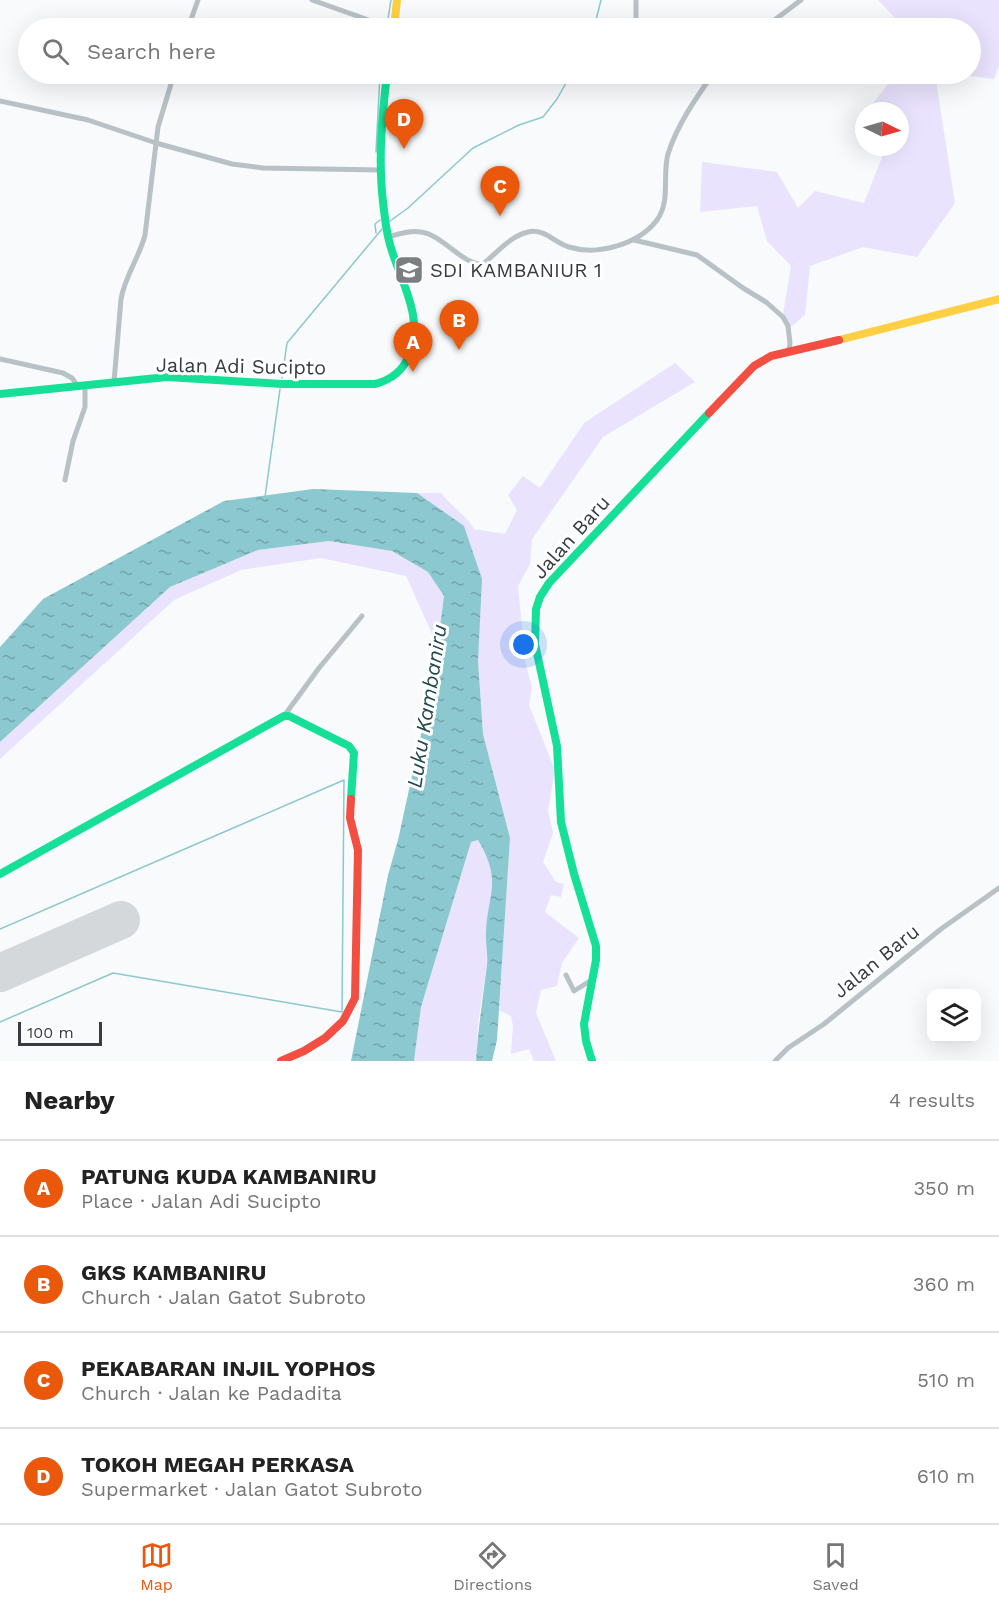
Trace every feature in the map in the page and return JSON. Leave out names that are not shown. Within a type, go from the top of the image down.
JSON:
[{"type":"main road","points":[[392,18],[397,0]]},
{"type":"main road","points":[[386,84],[379,170],[388,234]]},
{"type":"main road","name":"Jalan Adi Sucipto","points":[[0,394],[167,377],[282,384],[375,384],[392,378],[405,366],[412,346],[414,320],[410,300],[394,260],[388,234]]},
{"type":"main road","name":"Jalan Baru","points":[[592,1061],[584,1033],[596,960],[596,946],[561,822],[557,746],[536,657],[536,609],[540,597],[549,583],[738,382],[762,360],[789,351],[894,327],[999,299]]},
{"type":"main road","points":[[0,874],[284,716],[289,716],[352,748],[354,753],[350,818],[357,850],[354,1002],[346,1019],[337,1029],[310,1049],[281,1061]]},
{"type":"street","points":[[192,18],[198,0]]},
{"type":"street","points":[[312,0],[362,18]]},
{"type":"street","points":[[636,0],[636,18]]},
{"type":"street","points":[[777,18],[801,0]]},
{"type":"street","points":[[114,384],[123,287],[145,235],[160,118],[171,84]]},
{"type":"street","points":[[388,234],[419,231],[431,234],[479,264],[483,264],[517,236],[528,232],[543,233],[567,247],[580,250],[599,249],[634,240],[648,231],[660,215],[664,206],[666,163],[669,152],[705,84]]},
{"type":"street","points":[[0,101],[92,121],[156,144],[243,166],[379,170]]},
{"type":"street","points":[[634,240],[697,255],[766,302],[783,317],[788,326],[789,351]]},
{"type":"street","points":[[0,359],[63,373],[82,387],[85,407],[65,480]]},
{"type":"street","points":[[284,716],[319,668],[362,616]]},
{"type":"street","name":"Jalan Baru","points":[[775,1061],[788,1048],[825,1024],[941,929],[999,888]]},
{"type":"street","points":[[566,975],[574,991],[591,981]]},
{"type":"shaded area","points":[[878,0],[999,0],[999,66],[994,79],[981,77],[981,18],[895,18]]},
{"type":"shaded area","points":[[888,84],[937,84],[955,203],[917,257],[863,247],[810,266],[805,315],[791,327],[783,314],[791,266],[767,241],[757,206],[700,212],[702,162],[777,172],[798,208],[815,191],[864,203],[882,156],[909,156],[909,102],[874,102]]},
{"type":"shaded area","points":[[675,363],[695,382],[603,437],[532,539],[530,564],[518,586],[525,661],[532,688],[529,705],[555,770],[548,811],[553,833],[543,862],[556,882],[564,884],[561,897],[551,895],[545,912],[579,938],[562,963],[557,986],[541,990],[536,1013],[556,1061],[534,1061],[529,1049],[511,1054],[513,1026],[511,1016],[499,1010],[510,838],[483,734],[478,661],[417,493],[441,493],[474,529],[505,534],[517,510],[508,495],[523,476],[540,488],[584,423]]},
{"type":"shaded area","points":[[329,541],[392,551],[428,572],[444,596],[438,647],[406,576],[321,558],[241,570],[174,600],[0,759],[0,742],[170,587],[258,550]]},
{"type":"shaded area","points":[[478,840],[490,864],[493,887],[486,936],[487,963],[478,1024],[476,1061],[414,1061],[421,1007],[471,842]]},
{"type":"water","points":[[313,489],[417,493],[464,526],[482,579],[478,661],[483,734],[510,838],[497,1040],[492,1061],[476,1061],[487,965],[486,938],[492,889],[490,868],[478,840],[471,842],[421,1007],[414,1061],[351,1061],[388,875],[398,840],[434,675],[444,596],[428,572],[392,551],[329,541],[258,550],[170,587],[0,742],[0,647],[43,599],[224,501]]},
{"type":"waterway","points":[[388,18],[391,0]]},
{"type":"waterway","points":[[596,18],[601,0]]},
{"type":"waterway","points":[[376,152],[379,84]]},
{"type":"waterway","points":[[390,221],[408,208],[473,148],[519,125],[543,117],[565,84]]},
{"type":"waterway","points":[[376,233],[375,224],[380,220]]},
{"type":"waterway","points":[[282,378],[287,343],[382,229]]},
{"type":"waterway","points":[[265,497],[280,389]]},
{"type":"waterway","points":[[0,929],[344,780],[342,1012],[113,973],[0,1022]]},
{"type":"runway","points":[[0,973],[121,920]]},
{"type":"traffic: fast","points":[[0,394],[167,377],[282,384],[375,384],[395,374],[403,367],[409,356],[414,329],[410,303],[388,239],[383,202],[381,138],[386,84]]},
{"type":"traffic: fast","points":[[592,1061],[584,1024],[596,960],[596,946],[561,822],[557,746],[535,644],[536,609],[549,583],[709,413]]},
{"type":"traffic: fast","points":[[0,874],[284,716],[289,716],[349,746],[354,753],[351,799]]},
{"type":"traffic: slow","points":[[395,18],[397,0]]},
{"type":"traffic: slow","points":[[839,340],[999,299]]},
{"type":"traffic: jam","points":[[709,413],[754,366],[771,356],[839,340]]},
{"type":"traffic: jam","points":[[281,1061],[325,1038],[343,1021],[355,998],[358,850],[350,818],[351,799]]},
{"type":"place","name":"TOKOH MEGAH PERKASA","points":[[404,149]]},
{"type":"place","name":"PEKABARAN INJIL YOPHOS","points":[[500,216]]},
{"type":"place","name":"SDI KAMBANIUR 1","points":[[409,270]]},
{"type":"place","name":"GKS KAMBANIRU","points":[[459,350]]},
{"type":"place","name":"PATUNG KUDA KAMBANIRU","points":[[413,372]]},
{"type":"water label","name":"Luku Kambaniru","points":[[427,706]]}]
